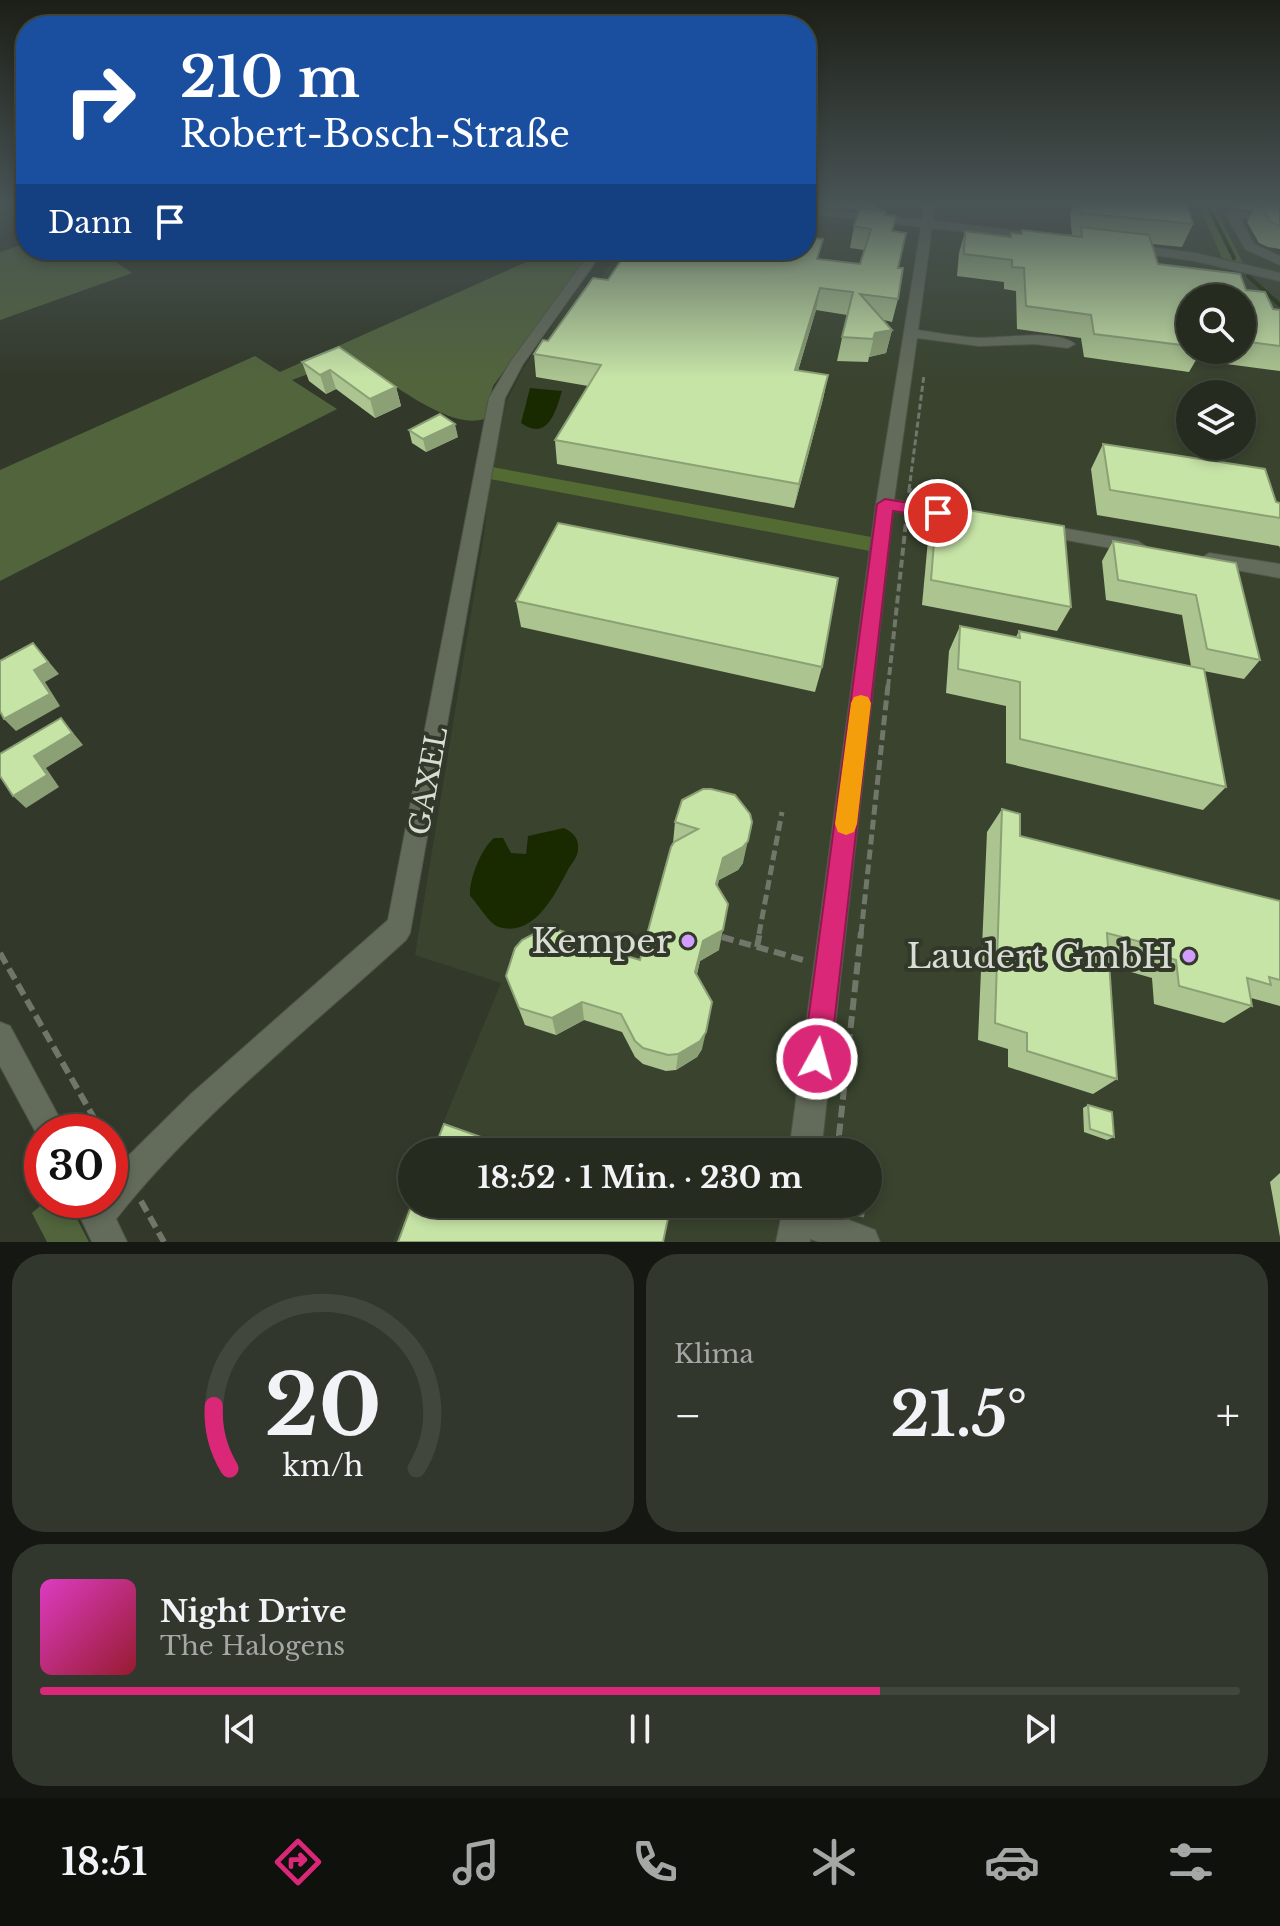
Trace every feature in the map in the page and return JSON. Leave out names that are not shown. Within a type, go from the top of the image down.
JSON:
[{"type":"street","name":"GAXEL","points":[[98,1220],[128,1178],[202,1105],[337,981],[397,931],[401,924],[497,398],[516,364],[589,262]]},
{"type":"street","points":[[807,1138],[828,967],[896,506],[919,334],[925,262]]},
{"type":"street","points":[[1216,262],[1280,277]]},
{"type":"street","points":[[919,334],[979,342],[1034,340],[1068,344]]},
{"type":"street","points":[[896,506],[985,521]]},
{"type":"street","points":[[1016,526],[1156,550]]},
{"type":"street","points":[[1187,555],[1280,571]]},
{"type":"street","points":[[4,1044],[41,1114]]},
{"type":"street","points":[[796,1221],[863,1242]]},
{"type":"path","points":[[840,1138],[896,506],[919,334]]},
{"type":"path","points":[[757,947],[782,812]]},
{"type":"path","points":[[722,937],[828,967]]},
{"type":"path","points":[[0,953],[92,1114]]},
{"type":"shaded area","points":[[0,262],[116,262],[132,273],[0,320]]},
{"type":"shaded area","points":[[526,262],[584,262],[493,386],[484,419],[470,421],[435,410],[354,357],[292,380],[337,409],[0,581],[0,470],[255,356],[280,372]]},
{"type":"shaded area","points":[[612,262],[1280,262],[1280,1242],[393,1242],[403,1218],[882,1218],[882,1138],[437,1138],[501,983],[415,955],[484,535],[490,479],[506,402],[523,369],[580,286],[594,288]]},
{"type":"shaded area","points":[[530,388],[562,391],[554,415],[538,429],[521,423]]},
{"type":"shaded area","points":[[492,467],[871,537],[870,551],[490,479]]},
{"type":"shaded area","points":[[564,828],[576,837],[578,853],[551,900],[543,911],[523,926],[512,929],[495,925],[470,896],[474,873],[485,849],[494,838],[503,838],[511,853],[526,854],[528,836]]},
{"type":"shaded area","points":[[35,1218],[76,1218],[89,1242],[47,1242]]},
{"type":"building","points":[[620,262],[899,262],[898,268],[903,268],[898,299],[860,294],[892,330],[875,333],[873,339],[842,337],[853,292],[820,288],[795,370],[828,375],[799,484],[555,440],[601,365],[534,354],[543,340],[548,341],[593,278],[608,280]]},
{"type":"building","points":[[1012,262],[1157,262],[1240,274],[1244,284],[1176,284],[1176,344],[1094,334],[1091,315],[1026,306],[1024,268],[1012,267]]},
{"type":"building","points":[[1256,291],[1265,292],[1273,309],[1280,310],[1280,346],[1256,343]]},
{"type":"building","points":[[339,347],[396,387],[370,399],[330,370],[320,375],[302,362]]},
{"type":"building","points":[[440,414],[455,424],[423,439],[409,430]]},
{"type":"building","points":[[1103,444],[1176,455],[1176,460],[1207,460],[1265,469],[1276,502],[1280,503],[1280,518],[1110,490]]},
{"type":"building","points":[[937,505],[1064,526],[1071,607],[931,580]]},
{"type":"building","points":[[558,523],[838,578],[822,667],[516,601]]},
{"type":"building","points":[[1113,541],[1236,563],[1260,660],[1207,649],[1196,595],[1118,580]]},
{"type":"building","points":[[960,626],[1020,638],[1019,631],[1204,669],[1226,787],[1020,739],[1020,682],[958,669]]},
{"type":"building","points":[[33,643],[48,662],[34,670],[50,694],[4,719],[0,711],[0,661]]},
{"type":"building","points":[[61,718],[72,733],[34,756],[47,775],[13,796],[0,776],[0,754]]},
{"type":"building","name":"Kemper","points":[[703,789],[735,795],[750,814],[752,822],[748,841],[723,858],[716,884],[728,904],[723,930],[703,941],[695,972],[712,1002],[706,1032],[700,1041],[678,1054],[668,1055],[643,1048],[635,1041],[621,1014],[582,1002],[552,1018],[519,1008],[506,976],[515,948],[522,940],[543,929],[553,928],[579,937],[590,957],[603,949],[640,960],[671,847],[674,842],[698,829],[675,822],[682,800]]},
{"type":"building","points":[[1002,809],[1020,814],[1020,836],[1280,901],[1280,980],[1269,977],[1271,985],[1247,978],[1252,1006],[1179,986],[1176,960],[1154,953],[1153,945],[1107,933],[1117,1079],[1027,1051],[1027,1033],[995,1023]]},
{"type":"building","points":[[1088,1105],[1112,1112],[1114,1137],[1090,1129]]},
{"type":"building","points":[[444,1124],[484,1138],[438,1138]]},
{"type":"building","points":[[407,1218],[668,1218],[663,1242],[398,1242]]},
{"type":"waterway","points":[[1248,276],[1280,305]]},
{"type":"slow traffic","points":[[846,824],[861,703]]},
{"type":"place","name":"Kemper","points":[[688,941]]},
{"type":"place","name":"Laudert GmbH","points":[[1189,956]]},
{"type":"route","points":[[817,1059],[885,504],[938,513]]}]
